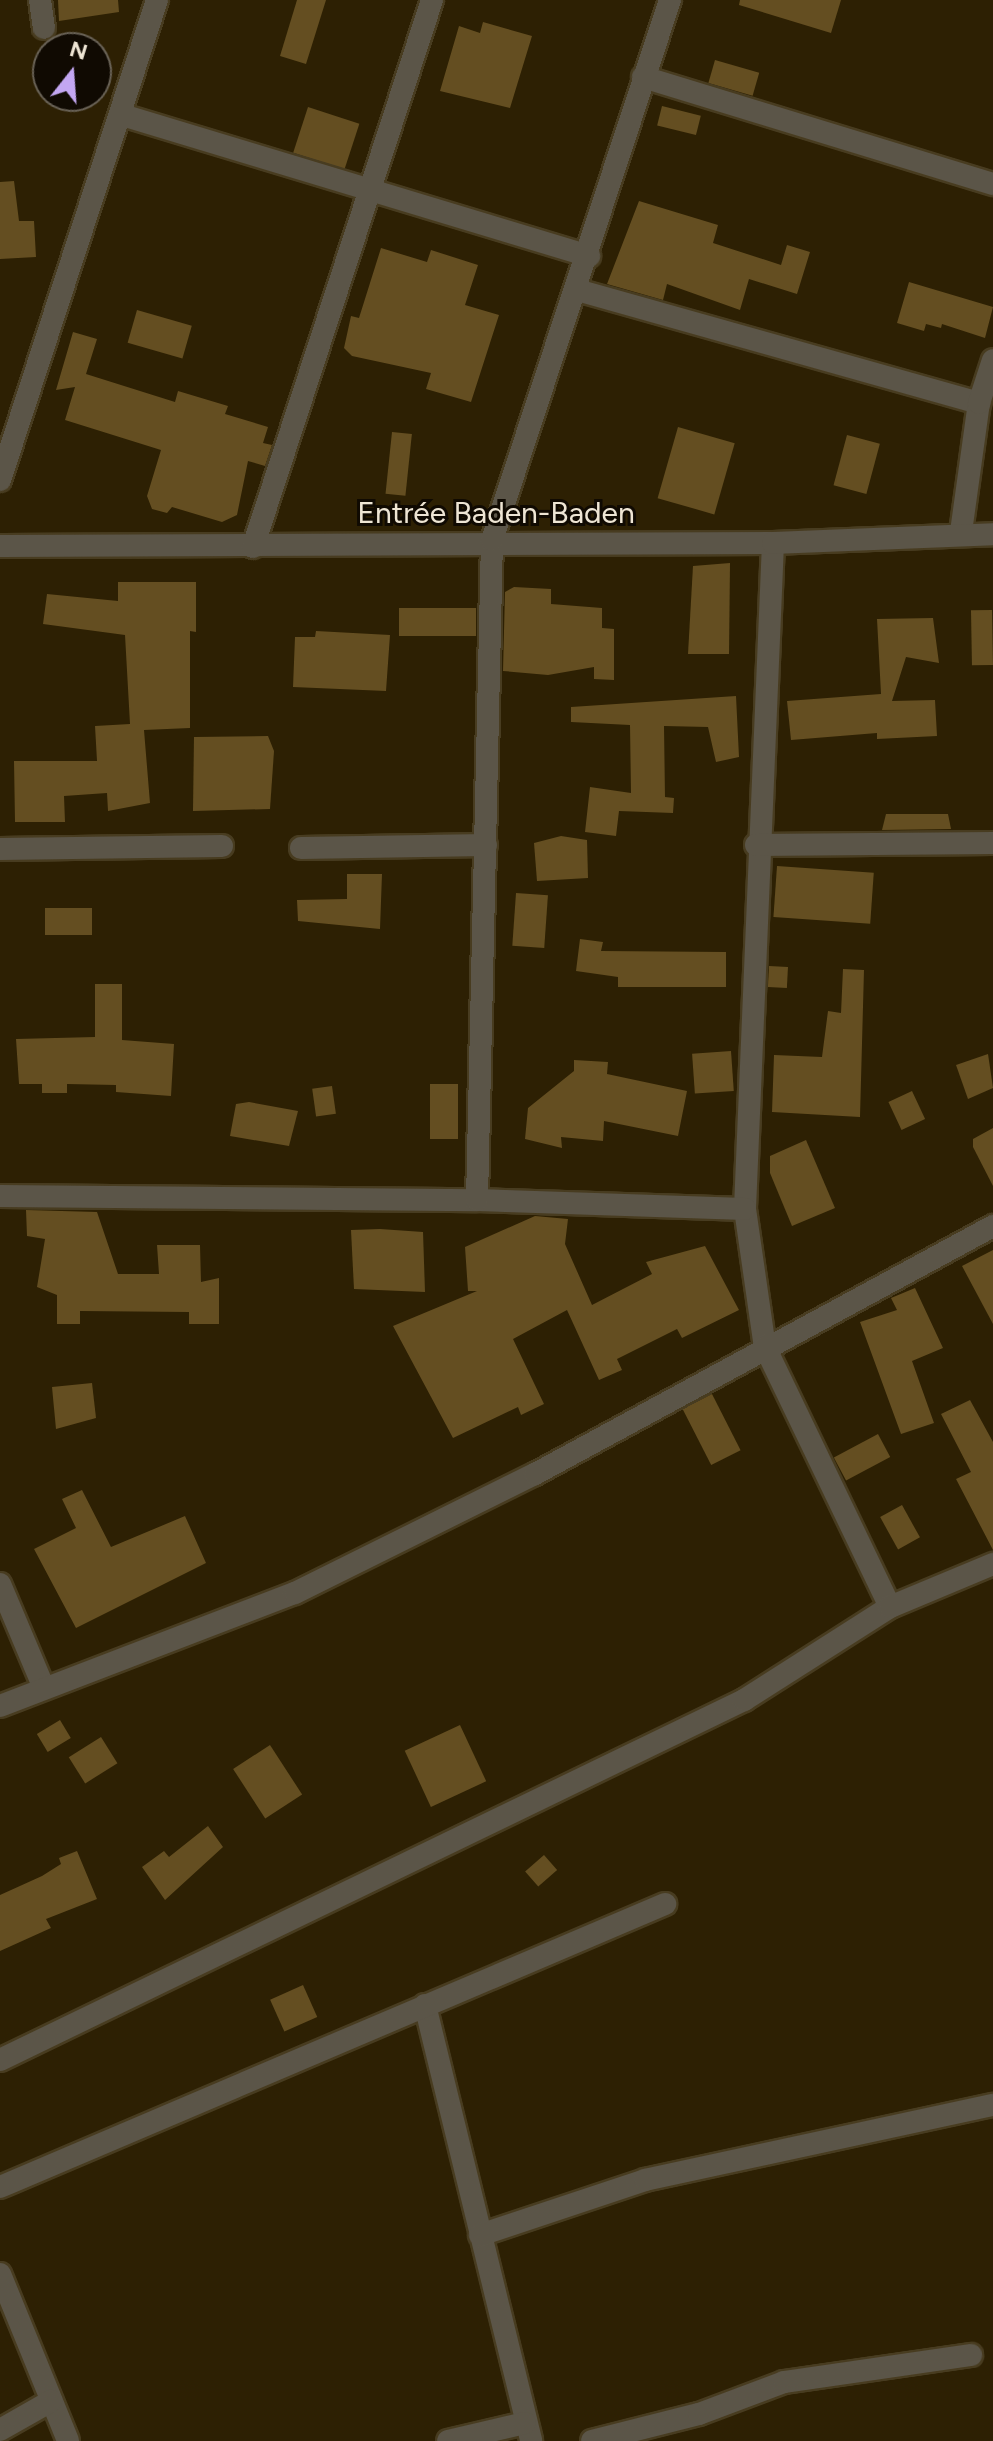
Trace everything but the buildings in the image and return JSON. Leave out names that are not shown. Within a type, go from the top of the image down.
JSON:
[{"type":"street","points":[[40,0],[44,28]]},
{"type":"street","points":[[0,480],[122,115],[157,0]]},
{"type":"street","points":[[253,547],[432,0]]},
{"type":"street","points":[[477,1200],[492,540],[589,256],[643,77],[670,0]]},
{"type":"street","points":[[643,77],[993,184]]},
{"type":"street","points":[[122,115],[589,256]]},
{"type":"street","points":[[577,290],[979,403]]},
{"type":"street","points":[[961,532],[979,403],[993,360]]},
{"type":"street","name":"Entrée Baden-Baden","points":[[0,546],[253,547],[492,540],[773,543],[961,532],[993,534]]},
{"type":"street","points":[[773,543],[756,845],[745,1209],[765,1347],[890,1607]]},
{"type":"street","points":[[756,845],[993,843]]},
{"type":"street","points":[[301,848],[486,845]]},
{"type":"street","points":[[0,849],[222,846]]},
{"type":"street","points":[[0,1196],[477,1200],[745,1209]]},
{"type":"street","points":[[0,1706],[43,1686],[295,1593],[535,1474],[993,1226]]},
{"type":"street","points":[[0,2060],[744,1700],[890,1607],[993,1564]]},
{"type":"street","points":[[0,1584],[43,1686]]},
{"type":"street","points":[[0,2187],[665,1904]]},
{"type":"street","points":[[425,2005],[528,2432],[448,2441]]},
{"type":"street","points":[[480,2235],[645,2180],[993,2105]]},
{"type":"street","points":[[0,2274],[68,2441]]},
{"type":"street","points":[[592,2441],[699,2414],[784,2382],[971,2355]]},
{"type":"street","points":[[0,2430],[51,2401]]}]
